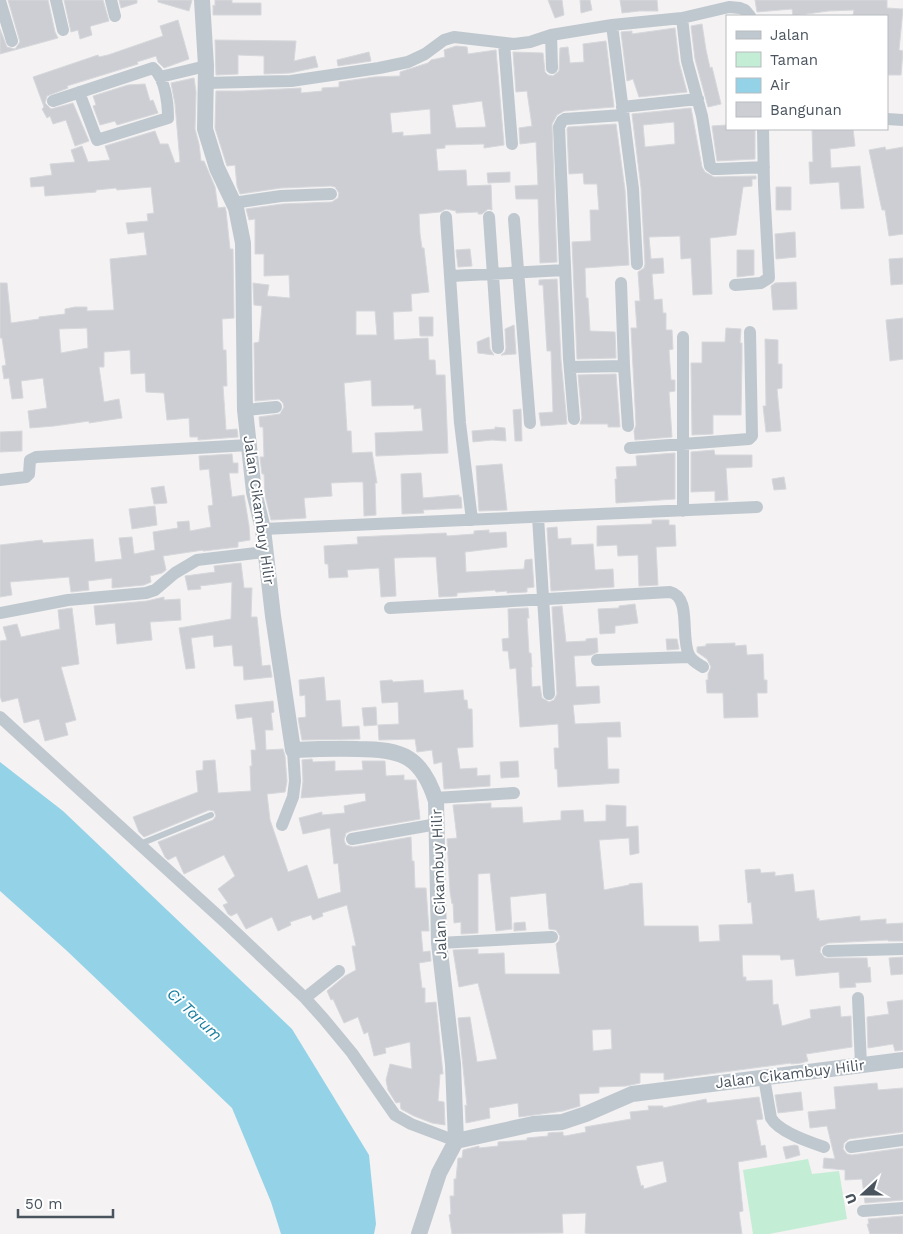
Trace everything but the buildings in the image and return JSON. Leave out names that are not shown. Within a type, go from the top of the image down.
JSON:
[{"type":"street","points":[[0,0],[3,26],[12,41]]},
{"type":"street","points":[[56,0],[63,30]]},
{"type":"street","points":[[111,0],[116,16]]},
{"type":"street","name":"Jalan Cikambuy Hilir","points":[[202,0],[206,66],[205,129],[217,168],[236,208],[241,228],[244,255],[245,410],[254,492],[263,529],[293,750],[381,749],[406,756],[421,770],[430,782],[435,798],[437,824],[439,943],[456,1096],[456,1141],[533,1124],[562,1122],[632,1094],[903,1060]]},
{"type":"street","points":[[205,83],[279,82],[361,71],[408,62],[425,54],[444,40],[454,37],[504,43],[523,43],[551,35],[612,25],[682,18],[729,8],[740,8],[749,15]]},
{"type":"street","points":[[682,18],[687,61],[698,99],[710,166],[719,169],[764,167]]},
{"type":"street","points":[[612,25],[633,188],[638,264]]},
{"type":"street","points":[[551,35],[552,68]]},
{"type":"street","points":[[504,43],[512,144]]},
{"type":"street","points":[[160,77],[206,66]]},
{"type":"street","points":[[53,101],[79,92],[150,69],[155,70],[160,77],[168,105],[166,123],[97,140],[79,92]]},
{"type":"street","points":[[574,419],[559,124],[565,119],[698,99]]},
{"type":"street","points":[[888,119],[903,120]]},
{"type":"street","points":[[735,285],[761,283],[769,278],[764,130]]},
{"type":"street","points":[[233,203],[281,196],[331,194]]},
{"type":"street","points":[[446,217],[460,423],[472,520]]},
{"type":"street","points":[[489,217],[498,348]]},
{"type":"street","points":[[514,219],[530,423]]},
{"type":"street","points":[[451,276],[565,270]]},
{"type":"street","points":[[621,282],[628,426]]},
{"type":"street","points":[[630,448],[746,440],[752,436],[750,332]]},
{"type":"street","points":[[683,337],[684,510]]},
{"type":"street","points":[[570,367],[624,366]]},
{"type":"street","points":[[245,410],[276,407]]},
{"type":"street","points":[[0,480],[26,477],[30,460],[36,457],[249,445]]},
{"type":"street","points":[[263,529],[757,507]]},
{"type":"street","points":[[538,517],[549,694]]},
{"type":"street","points":[[0,613],[68,600],[146,593],[155,590],[175,573],[196,560],[265,552]]},
{"type":"street","points":[[390,608],[670,592],[675,593],[682,603],[684,632],[690,657],[694,662],[703,667]]},
{"type":"street","points":[[597,660],[690,657]]},
{"type":"street","points":[[0,717],[227,924],[305,998],[352,1053],[395,1115],[412,1124],[456,1141],[439,1173],[420,1234]]},
{"type":"street","points":[[282,825],[293,797],[295,781],[293,750]]},
{"type":"street","points":[[435,798],[514,793]]},
{"type":"street","points":[[352,839],[437,824]]},
{"type":"street","points":[[439,943],[552,937]]},
{"type":"street","points":[[828,951],[903,949]]},
{"type":"street","points":[[305,998],[339,971]]},
{"type":"street","points":[[858,998],[861,1065]]},
{"type":"street","points":[[764,1078],[771,1118],[774,1124],[805,1140],[824,1147]]},
{"type":"street","points":[[851,1147],[903,1140]]},
{"type":"street","points":[[863,1211],[903,1208]]},
{"type":"lane","points":[[140,844],[211,815]]},
{"type":"green space","points":[[808,1159],[812,1174],[839,1171],[847,1219],[769,1234],[753,1234],[743,1170]]},
{"type":"water","name":"Ci Tarum","points":[[0,762],[63,811],[292,1029],[369,1155],[376,1224],[374,1234],[281,1234],[271,1202],[232,1108],[66,950],[0,891]]}]
